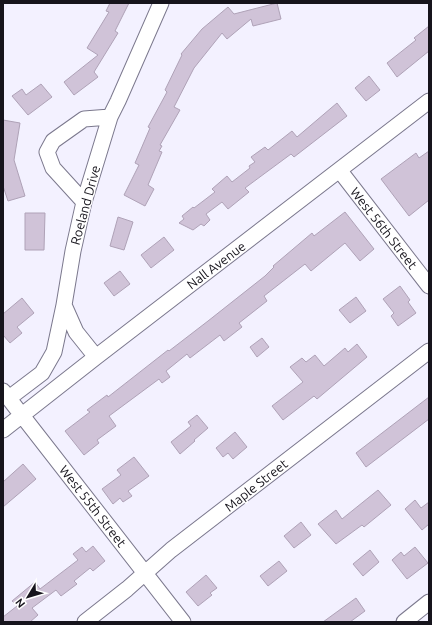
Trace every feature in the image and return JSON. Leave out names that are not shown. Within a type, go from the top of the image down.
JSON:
[{"type":"street","name":"Roeland Drive","points":[[6,394],[42,373],[54,352],[84,202],[110,117],[161,3]]},
{"type":"street","name":"Nall Avenue","points":[[3,430],[429,102]]},
{"type":"street","points":[[84,202],[53,168],[47,152],[53,141],[84,119],[110,117]]},
{"type":"street","name":"West 56th Street","points":[[340,171],[429,286]]},
{"type":"street","points":[[64,305],[76,332],[96,357]]},
{"type":"street","name":"Maple Street","points":[[85,622],[172,550],[429,351]]},
{"type":"street","name":"West 55th Street","points":[[6,394],[183,622]]},
{"type":"street","points":[[404,622],[429,602]]},
{"type":"building","points":[[110,3],[129,3],[115,31],[118,33],[94,72],[98,77],[74,95],[64,82],[98,55],[87,48],[109,12],[106,11]]},
{"type":"building","points":[[277,3],[281,19],[253,26],[251,19],[227,39],[222,33],[194,68],[174,107],[180,110],[160,145],[162,146],[159,151],[162,152],[148,185],[154,189],[145,206],[124,195],[139,165],[135,163],[150,128],[148,127],[167,92],[165,90],[182,55],[181,54],[202,29],[228,7],[234,14]]},
{"type":"building","points":[[429,26],[429,51],[397,77],[387,63],[416,40],[414,38]]},
{"type":"building","points":[[369,76],[380,90],[366,101],[355,88]]},
{"type":"building","points":[[41,84],[52,97],[28,115],[12,96],[22,89],[26,95]]},
{"type":"building","points":[[337,103],[347,116],[294,157],[291,154],[245,188],[249,192],[228,209],[222,202],[206,214],[210,220],[204,226],[201,224],[193,230],[179,223],[184,219],[182,216],[215,192],[212,189],[227,176],[232,182],[250,168],[249,166],[255,162],[251,157],[265,147],[268,150],[292,131],[297,137]]},
{"type":"building","points":[[3,120],[20,123],[14,160],[25,196],[8,201],[3,186]]},
{"type":"building","points":[[429,151],[429,200],[409,216],[381,179],[416,153],[419,158]]},
{"type":"building","points":[[345,212],[374,249],[360,261],[345,243],[311,271],[305,264],[264,296],[267,301],[239,323],[242,327],[224,341],[220,335],[190,358],[187,354],[166,371],[170,377],[162,383],[159,379],[109,416],[116,426],[97,440],[99,443],[84,455],[65,431],[90,412],[87,410],[107,395],[108,397],[208,321],[265,276],[274,267],[273,266],[312,233],[314,236]]},
{"type":"building","points":[[25,213],[45,213],[44,250],[25,250]]},
{"type":"building","points":[[118,217],[133,222],[124,250],[110,246]]},
{"type":"building","points":[[164,237],[174,250],[151,268],[141,255]]},
{"type":"building","points":[[120,271],[130,284],[114,296],[104,283]]},
{"type":"building","points":[[400,286],[410,300],[408,302],[416,313],[398,326],[391,316],[394,313],[383,299]]},
{"type":"building","points":[[356,297],[366,311],[350,323],[339,310]]},
{"type":"building","points":[[22,298],[34,313],[17,327],[22,333],[10,343],[3,335],[3,314]]},
{"type":"building","points":[[262,338],[269,347],[257,357],[250,347]]},
{"type":"building","points":[[357,344],[367,357],[317,399],[314,396],[283,420],[272,406],[303,382],[290,367],[302,358],[306,362],[315,355],[324,366],[345,348],[348,352]]},
{"type":"building","points":[[429,397],[429,419],[366,467],[356,453]]},
{"type":"building","points":[[197,415],[208,428],[180,454],[171,442],[191,426],[188,422]]},
{"type":"building","points":[[235,432],[247,447],[233,459],[228,453],[223,457],[216,448]]},
{"type":"building","points":[[134,457],[149,476],[128,491],[132,496],[123,502],[120,498],[113,504],[102,489],[121,475],[117,470]]},
{"type":"building","points":[[23,464],[36,479],[3,507],[3,482]]},
{"type":"building","points":[[378,490],[391,505],[364,527],[362,525],[336,544],[318,524],[336,510],[342,519]]},
{"type":"building","points":[[415,500],[421,508],[429,502],[429,524],[422,530],[405,509]]},
{"type":"building","points":[[301,522],[311,535],[294,548],[284,536]]},
{"type":"building","points":[[93,546],[105,561],[93,571],[90,568],[74,581],[77,584],[61,596],[56,590],[32,608],[38,615],[30,622],[3,622],[3,617],[17,606],[12,601],[35,582],[40,589],[78,560],[73,554],[82,547],[86,552]]},
{"type":"building","points":[[415,547],[428,563],[407,579],[392,560],[401,552],[404,556]]},
{"type":"building","points":[[370,550],[379,562],[363,576],[353,564]]},
{"type":"building","points":[[279,561],[287,571],[268,586],[260,576]]},
{"type":"building","points":[[206,575],[217,588],[210,593],[212,595],[198,606],[186,592]]},
{"type":"building","points":[[356,598],[365,611],[350,622],[323,622]]}]
